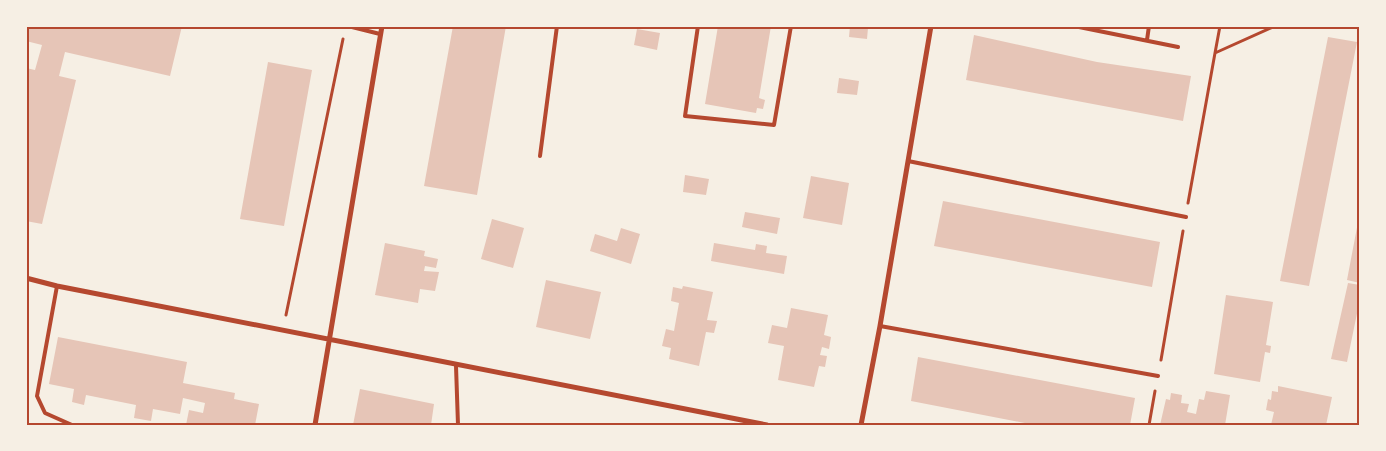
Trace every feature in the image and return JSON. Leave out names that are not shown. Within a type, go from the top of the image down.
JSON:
[{"type":"street","points":[[315,425],[331,339],[382,26]]},
{"type":"street","points":[[861,425],[880,326],[931,26]]},
{"type":"street","points":[[26,278],[57,286],[283,329],[456,366],[767,425]]},
{"type":"lane","points":[[348,26],[380,34]]},
{"type":"lane","points":[[540,156],[557,26]]},
{"type":"lane","points":[[698,26],[685,116],[774,125],[791,26]]},
{"type":"lane","points":[[1074,26],[1178,46]]},
{"type":"lane","points":[[1147,40],[1149,26]]},
{"type":"lane","points":[[908,161],[1186,217]]},
{"type":"lane","points":[[57,286],[37,396],[46,413],[72,425]]},
{"type":"lane","points":[[880,326],[1158,376]]},
{"type":"lane","points":[[456,366],[458,425]]},
{"type":"path","points":[[1150,425],[1220,26]]},
{"type":"path","points":[[1215,53],[1275,26]]},
{"type":"path","points":[[283,329],[343,36]]},
{"type":"building","points":[[26,26],[182,26],[170,76],[65,52],[59,76],[76,80],[42,224],[26,221],[26,68],[35,70],[42,45],[26,41]]},
{"type":"building","points":[[453,26],[506,26],[477,195],[424,186]]},
{"type":"building","points":[[718,26],[771,26],[759,98],[765,100],[763,109],[757,108],[756,113],[705,104]]},
{"type":"building","points":[[850,26],[868,28],[867,39],[849,37]]},
{"type":"building","points":[[637,29],[660,33],[657,50],[634,45]]},
{"type":"building","points":[[974,35],[1097,62],[1191,76],[1183,121],[966,80]]},
{"type":"building","points":[[1328,37],[1357,42],[1309,286],[1280,281]]},
{"type":"building","points":[[268,62],[312,70],[284,226],[240,219]]},
{"type":"building","points":[[839,78],[859,81],[857,95],[837,93]]},
{"type":"building","points":[[685,175],[709,179],[706,195],[683,192]]},
{"type":"building","points":[[811,176],[849,183],[842,225],[803,218]]},
{"type":"building","points":[[943,201],[1160,242],[1152,287],[934,246]]},
{"type":"building","points":[[745,212],[780,218],[777,234],[742,227]]},
{"type":"building","points":[[1360,217],[1360,283],[1347,280]]},
{"type":"building","points":[[492,219],[524,228],[513,268],[481,259]]},
{"type":"building","points":[[621,228],[640,234],[631,264],[590,251],[595,234],[617,241]]},
{"type":"building","points":[[385,243],[425,251],[424,256],[438,259],[436,268],[425,266],[424,271],[439,272],[435,291],[420,289],[418,303],[375,295]]},
{"type":"building","points":[[714,243],[755,250],[756,244],[767,246],[766,253],[787,256],[784,274],[711,261]]},
{"type":"building","points":[[546,280],[601,292],[590,339],[536,327]]},
{"type":"building","points":[[1348,283],[1360,285],[1360,299],[1347,362],[1331,359]]},
{"type":"building","points":[[683,286],[713,292],[707,320],[717,321],[714,333],[706,332],[699,366],[669,359],[671,348],[662,346],[666,329],[674,331],[679,303],[671,301],[673,287],[682,289]]},
{"type":"building","points":[[1226,295],[1273,302],[1266,345],[1271,346],[1270,353],[1265,352],[1260,382],[1214,374]]},
{"type":"building","points":[[791,308],[828,315],[824,335],[831,337],[829,349],[822,347],[820,355],[827,356],[825,367],[819,366],[814,387],[778,380],[784,346],[768,343],[772,325],[787,328]]},
{"type":"building","points":[[58,337],[187,362],[183,383],[235,393],[234,399],[259,404],[255,425],[186,425],[189,410],[203,413],[205,403],[183,398],[180,414],[153,409],[151,421],[134,418],[136,405],[86,395],[84,405],[72,402],[74,389],[49,384]]},
{"type":"building","points":[[918,357],[1135,398],[1130,425],[1035,425],[911,401]]},
{"type":"building","points":[[1278,386],[1332,397],[1326,425],[1271,425],[1274,412],[1266,410],[1268,399],[1271,400],[1272,391],[1278,392]]},
{"type":"building","points":[[360,389],[434,404],[431,425],[353,425]]},
{"type":"building","points":[[1206,391],[1230,395],[1225,425],[1160,425],[1166,399],[1170,400],[1171,393],[1182,395],[1181,403],[1189,404],[1187,412],[1196,414],[1199,399],[1204,400]]}]
